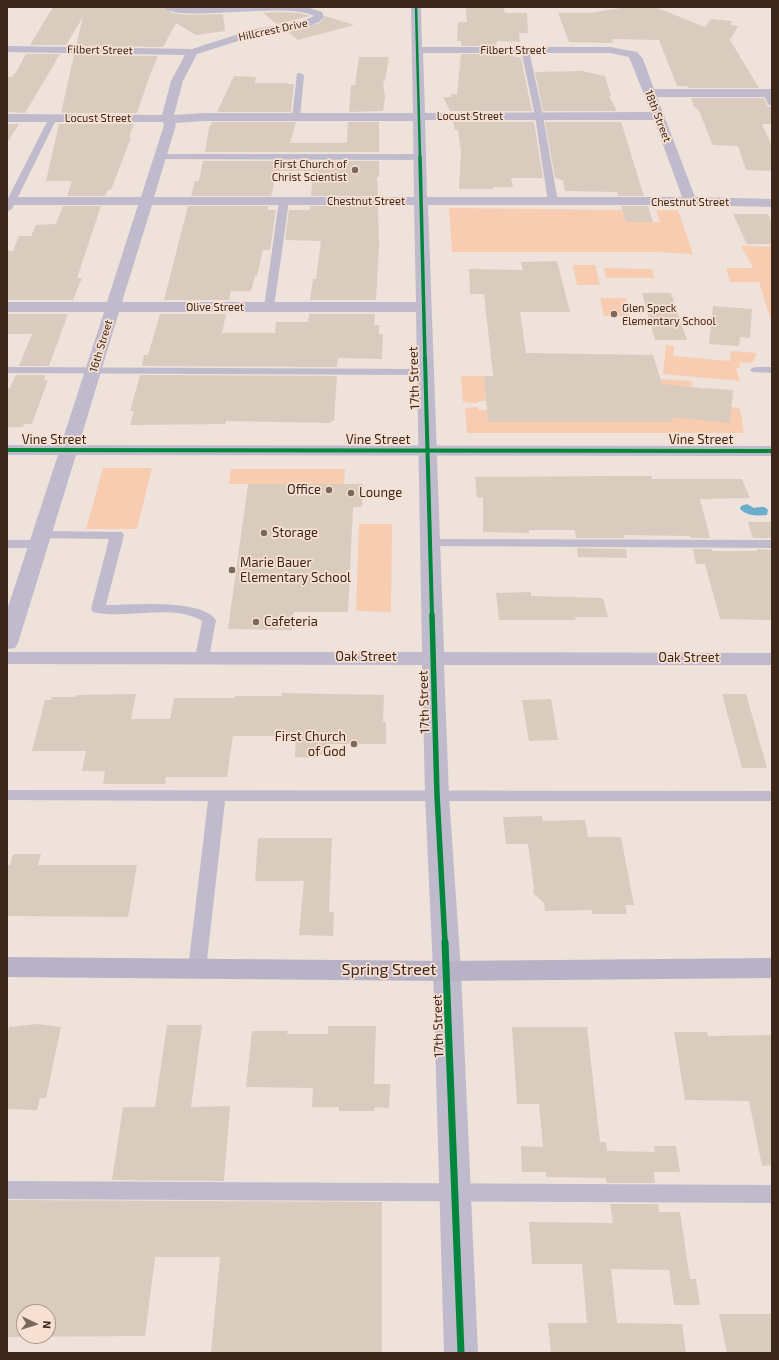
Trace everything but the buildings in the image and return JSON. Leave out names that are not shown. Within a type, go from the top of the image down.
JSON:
[{"type":"main road","name":"Spring Street","points":[[7,967],[447,971],[772,968]]},
{"type":"street","name":"Hillcrest Drive","points":[[168,7],[197,10],[294,8],[312,11],[318,14],[319,17],[307,23],[255,32],[193,52]]},
{"type":"street","name":"17th Street","points":[[416,7],[424,307],[424,372],[437,795],[447,971],[461,1353]]},
{"type":"street","name":"Filbert Street","points":[[7,49],[193,52]]},
{"type":"street","name":"Filbert Street","points":[[416,50],[610,50]]},
{"type":"street","name":"18th Street","points":[[610,50],[633,54],[637,59],[690,201]]},
{"type":"street","name":"16th Street","points":[[7,642],[147,201],[170,125],[167,118],[177,81],[187,60],[193,52]]},
{"type":"street","points":[[650,93],[769,93]]},
{"type":"street","name":"Locust Street","points":[[7,118],[167,118],[203,121],[233,118],[659,116]]},
{"type":"street","name":"Chestnut Street","points":[[8,203],[147,201],[690,201],[772,203]]},
{"type":"street","name":"Olive Street","points":[[7,307],[424,307]]},
{"type":"street","name":"Vine Street","points":[[7,450],[772,451]]},
{"type":"street","name":"Oak Street","points":[[7,658],[772,658]]},
{"type":"lane","points":[[525,50],[539,116],[553,202]]},
{"type":"lane","points":[[296,118],[300,75]]},
{"type":"lane","points":[[769,93],[772,104]]},
{"type":"lane","points":[[8,203],[53,118]]},
{"type":"lane","points":[[160,157],[419,157]]},
{"type":"lane","points":[[269,307],[284,201]]},
{"type":"lane","points":[[7,370],[424,372]]},
{"type":"lane","points":[[756,370],[772,370]]},
{"type":"lane","points":[[7,544],[39,540],[117,535],[98,609],[177,609],[197,612],[209,620],[202,658]]},
{"type":"lane","points":[[430,543],[772,544]]},
{"type":"lane","points":[[7,795],[772,796]]},
{"type":"lane","points":[[197,969],[217,795]]},
{"type":"lane","points":[[7,1190],[772,1194]]},
{"type":"shaded area","points":[[449,208],[622,210],[626,222],[660,222],[656,210],[678,210],[693,254],[655,252],[452,252]]},
{"type":"shaded area","points":[[741,246],[772,247],[772,324],[759,282],[730,282],[726,268],[753,268]]},
{"type":"shaded area","points":[[573,265],[595,265],[600,285],[577,285]]},
{"type":"shaded area","points":[[604,268],[652,269],[654,278],[606,278]]},
{"type":"shaded area","points":[[600,298],[626,298],[630,316],[604,316]]},
{"type":"shaded area","points":[[666,345],[674,346],[673,356],[730,361],[731,351],[757,353],[753,362],[739,363],[740,368],[736,368],[740,381],[663,374]]},
{"type":"shaded area","points":[[461,376],[484,376],[486,401],[478,401],[478,403],[463,402]]},
{"type":"shaded area","points":[[618,378],[628,422],[672,422],[660,379],[692,381],[689,402],[740,408],[744,433],[467,433],[465,408],[478,407],[479,410],[487,410],[488,422],[601,422]]},
{"type":"shaded area","points":[[103,468],[152,468],[137,529],[86,529]]},
{"type":"shaded area","points":[[231,469],[345,469],[344,484],[229,484]]},
{"type":"shaded area","points":[[359,524],[392,524],[391,612],[356,611]]},
{"type":"water","points":[[747,504],[754,508],[765,507],[768,510],[767,515],[749,514],[740,509],[741,506]]},
{"type":"cycle path","points":[[416,7],[437,795],[447,971],[461,1353]]},
{"type":"cycle path","points":[[7,450],[772,451]]},
{"type":"place","name":"First Church of Christ Scientist","points":[[355,170]]},
{"type":"place","name":"Glen Speck Elementary School","points":[[614,314]]},
{"type":"place","name":"Office","points":[[329,490]]},
{"type":"place","name":"Lounge","points":[[351,493]]},
{"type":"place","name":"Storage","points":[[264,533]]},
{"type":"place","name":"Marie Bauer Elementary School","points":[[232,570]]},
{"type":"place","name":"Cafeteria","points":[[256,622]]},
{"type":"place","name":"First Church of God","points":[[354,744]]}]
